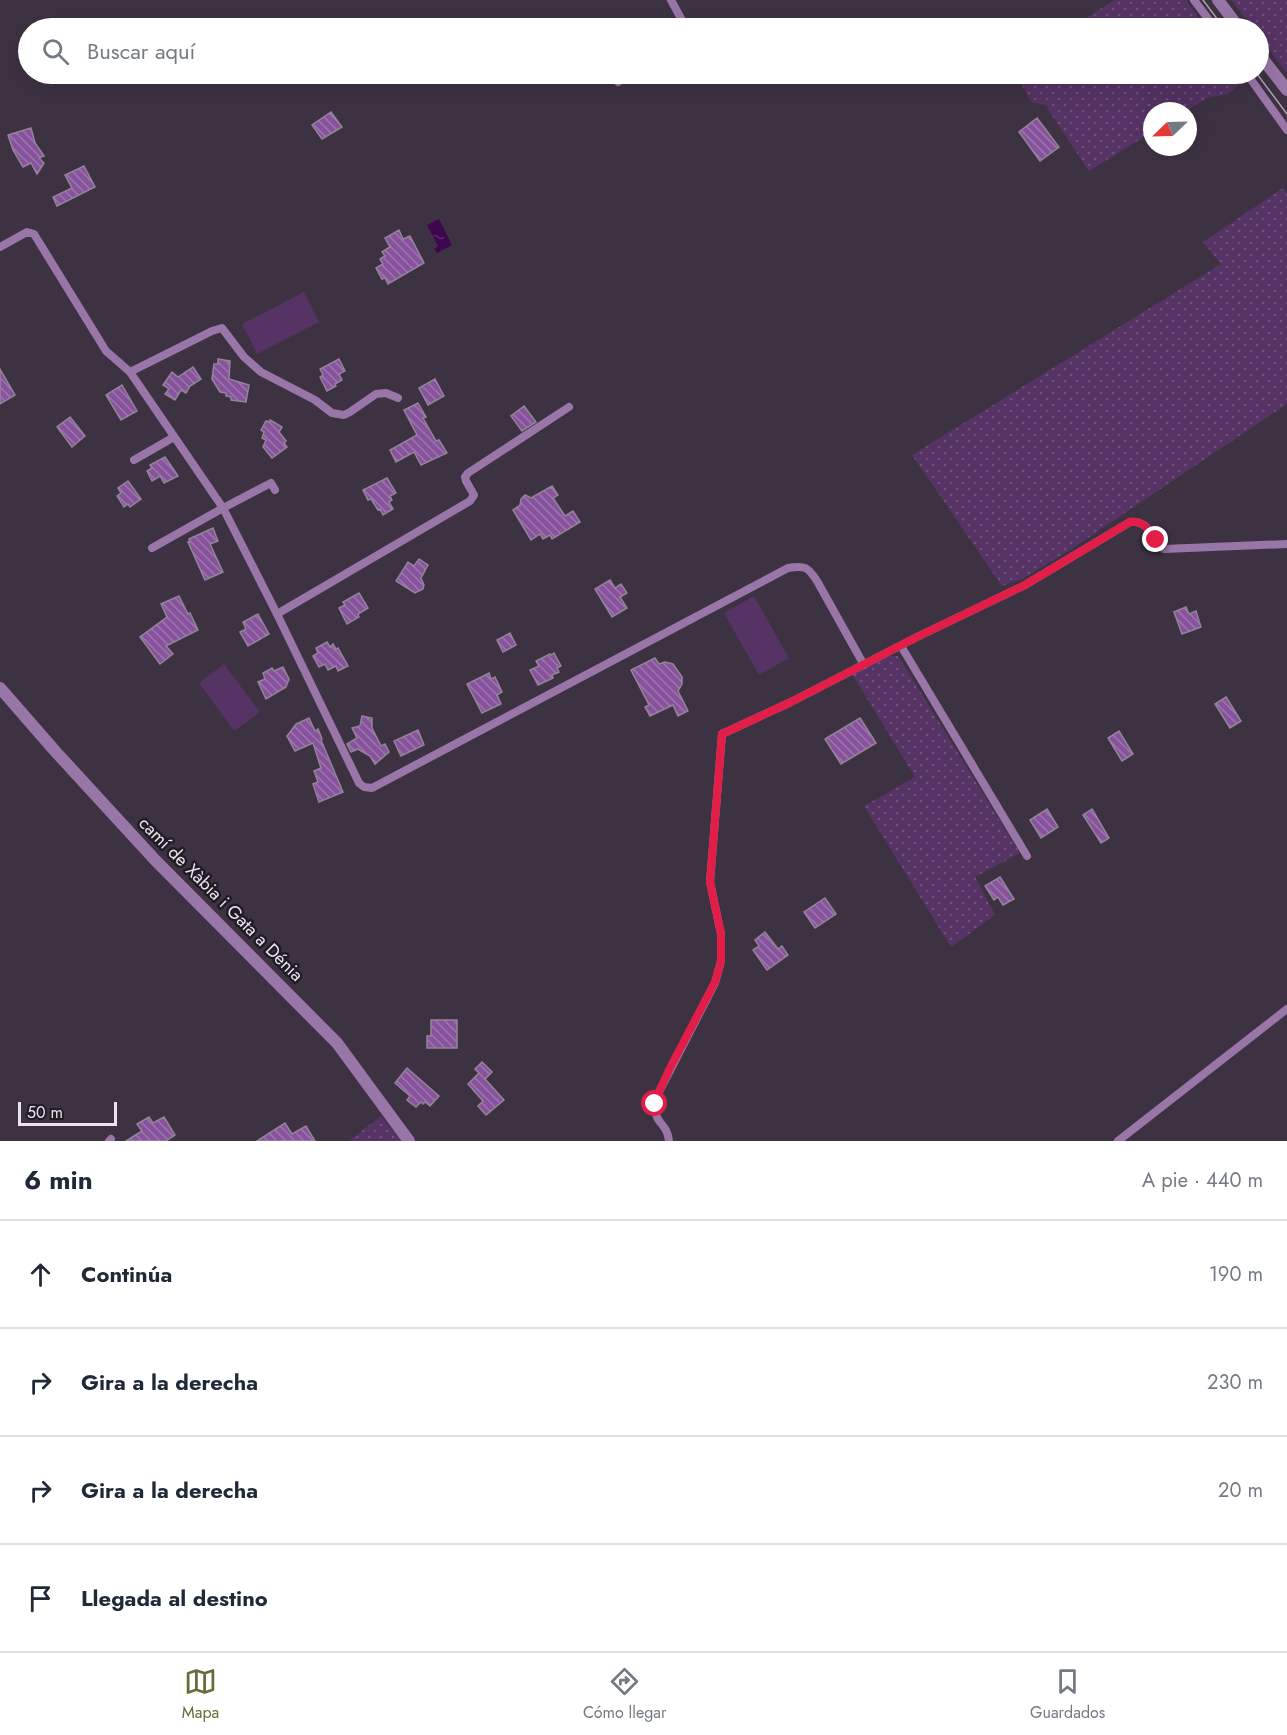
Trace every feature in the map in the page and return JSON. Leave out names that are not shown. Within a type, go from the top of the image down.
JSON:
[{"type":"street","points":[[1218,0],[1232,18]]},
{"type":"street","points":[[1269,67],[1287,90]]},
{"type":"street","name":"camí de Xàbia i Gata a Dénia","points":[[0,688],[156,861],[337,1043],[409,1141]]},
{"type":"lane","points":[[671,0],[681,18]]},
{"type":"lane","points":[[1194,0],[1208,18]]},
{"type":"lane","points":[[1254,84],[1287,130]]},
{"type":"lane","points":[[0,247],[27,232],[34,234],[106,351],[130,372],[223,508],[359,783],[364,787],[372,788],[788,568],[802,566],[809,570],[864,665]]},
{"type":"lane","points":[[130,372],[222,328],[244,357],[261,372],[315,400],[332,413],[344,415],[376,394],[386,393],[398,398]]},
{"type":"lane","points":[[277,614],[470,501],[474,495],[466,481],[465,477],[468,473],[569,407]]},
{"type":"lane","points":[[134,460],[174,437]]},
{"type":"lane","points":[[152,548],[271,483],[275,490]]},
{"type":"lane","points":[[669,1141],[668,1134],[656,1116],[655,1104],[715,982],[721,961],[721,934],[710,882],[722,734],[1025,585],[1130,522],[1143,523],[1164,549],[1287,544]]},
{"type":"lane","points":[[900,646],[1027,856]]},
{"type":"lane","points":[[1118,1141],[1287,1009]]},
{"type":"shaded area","points":[[1115,0],[1186,0],[1199,18],[1086,18]]},
{"type":"shaded area","points":[[1231,0],[1287,0],[1287,74],[1269,50],[1269,18],[1245,18]]},
{"type":"shaded area","points":[[1021,84],[1239,84],[1228,94],[1207,98],[1197,104],[1197,102],[1143,102],[1143,138],[1089,171],[1045,105],[1031,102]]},
{"type":"shaded area","points":[[1283,188],[1287,193],[1287,404],[1070,550],[1024,578],[1002,586],[912,455],[1221,264],[1203,242]]},
{"type":"shaded area","points":[[304,292],[319,322],[257,354],[242,324]]},
{"type":"shaded area","points":[[754,596],[789,658],[759,675],[724,613]]},
{"type":"shaded area","points":[[888,656],[898,656],[1020,853],[975,877],[995,915],[951,947],[864,806],[915,777],[852,674]]},
{"type":"shaded area","points":[[224,664],[260,712],[234,731],[199,683]]},
{"type":"shaded area","points":[[381,1116],[402,1141],[349,1141]]},
{"type":"water","points":[[439,219],[452,245],[437,253],[434,249],[438,246],[427,225]]},
{"type":"building","points":[[331,112],[342,127],[322,139],[312,125]]},
{"type":"building","points":[[1037,118],[1059,147],[1040,161],[1019,132]]},
{"type":"building","points":[[31,128],[35,143],[44,156],[39,158],[44,163],[37,174],[31,163],[23,167],[13,150],[8,135]]},
{"type":"building","points":[[84,166],[95,187],[57,206],[53,197],[72,188],[65,175]]},
{"type":"building","points":[[399,230],[403,239],[410,236],[424,263],[388,284],[376,268],[383,264],[380,259],[385,256],[382,252],[390,247],[385,238]]},
{"type":"building","points":[[218,359],[230,361],[229,379],[249,385],[246,402],[231,400],[226,393],[220,392],[212,379],[214,364],[218,364]]},
{"type":"building","points":[[339,359],[345,371],[339,374],[342,380],[327,391],[320,377],[323,375],[320,369]]},
{"type":"building","points":[[193,367],[201,379],[190,386],[186,393],[181,390],[175,400],[165,394],[169,389],[163,385],[172,372],[178,377]]},
{"type":"building","points":[[0,369],[15,395],[0,404]]},
{"type":"building","points":[[435,379],[444,396],[428,405],[419,388]]},
{"type":"building","points":[[122,385],[137,411],[121,420],[106,395]]},
{"type":"building","points":[[418,403],[426,417],[423,418],[436,441],[439,440],[447,453],[421,465],[414,452],[396,462],[390,450],[417,435],[404,410]]},
{"type":"building","points":[[524,406],[536,422],[522,431],[511,416]]},
{"type":"building","points":[[70,417],[85,436],[72,447],[57,427]]},
{"type":"building","points":[[270,420],[282,427],[279,432],[286,441],[284,443],[287,447],[272,458],[263,447],[266,440],[262,438],[264,432],[261,430],[266,421]]},
{"type":"building","points":[[165,457],[178,476],[164,483],[160,476],[152,481],[147,471],[152,468],[150,465]]},
{"type":"building","points":[[387,478],[396,493],[390,496],[392,500],[389,502],[393,509],[383,515],[371,499],[368,500],[363,490]]},
{"type":"building","points":[[128,481],[141,499],[130,507],[128,504],[124,507],[117,496],[121,493],[118,488]]},
{"type":"building","points":[[552,486],[558,495],[553,498],[565,516],[573,511],[580,522],[552,539],[550,535],[543,539],[540,534],[531,540],[513,510],[520,505],[525,495],[531,498]]},
{"type":"building","points":[[213,528],[218,541],[210,544],[223,572],[205,580],[188,542],[190,542],[189,539]]},
{"type":"building","points":[[419,559],[428,565],[421,578],[423,589],[415,593],[396,581],[408,562],[414,566]]},
{"type":"building","points":[[610,580],[615,588],[621,584],[627,593],[620,597],[627,608],[612,617],[595,589]]},
{"type":"building","points":[[359,593],[368,608],[347,624],[339,608],[345,605],[343,602]]},
{"type":"building","points":[[179,596],[198,630],[166,646],[173,654],[160,664],[140,637],[167,617],[161,604]]},
{"type":"building","points":[[1186,607],[1189,614],[1196,611],[1201,627],[1182,634],[1174,612]]},
{"type":"building","points":[[258,614],[269,634],[248,646],[240,632],[246,629],[243,622]]},
{"type":"building","points":[[510,633],[516,645],[503,652],[497,640]]},
{"type":"building","points":[[327,642],[330,647],[333,644],[336,649],[338,648],[348,666],[338,671],[336,666],[328,670],[325,664],[319,667],[313,656],[318,653],[316,648]]},
{"type":"building","points":[[554,653],[561,666],[557,668],[559,672],[552,675],[553,678],[538,685],[530,670],[539,666],[536,661]]},
{"type":"building","points":[[655,658],[659,664],[665,662],[673,664],[682,677],[682,684],[678,691],[688,711],[678,716],[673,705],[650,716],[645,707],[649,705],[631,670]]},
{"type":"building","points":[[283,667],[289,679],[286,687],[266,699],[258,682],[265,679],[263,673],[272,668],[274,671]]},
{"type":"building","points":[[489,673],[491,679],[495,677],[502,692],[497,695],[501,704],[482,713],[467,684]]},
{"type":"building","points":[[1226,697],[1241,721],[1230,728],[1215,704]]},
{"type":"building","points":[[362,716],[372,718],[372,728],[381,746],[385,744],[389,752],[375,764],[370,756],[358,749],[351,752],[347,744],[357,738],[352,728],[360,726]]},
{"type":"building","points":[[309,718],[315,731],[318,729],[343,792],[319,802],[313,784],[318,782],[314,771],[321,768],[313,743],[295,751],[287,736],[296,724]]},
{"type":"building","points":[[860,718],[876,743],[841,764],[825,739]]},
{"type":"building","points":[[418,730],[424,745],[401,756],[394,741]]},
{"type":"building","points":[[1119,731],[1133,754],[1122,761],[1108,738]]},
{"type":"building","points":[[1047,809],[1058,827],[1041,838],[1030,820]]},
{"type":"building","points":[[1092,809],[1109,838],[1101,843],[1083,815]]},
{"type":"building","points":[[1000,877],[1014,899],[1003,905],[998,897],[994,900],[985,886]]},
{"type":"building","points":[[825,898],[836,914],[815,928],[804,912]]},
{"type":"building","points":[[765,932],[778,949],[782,946],[788,955],[767,970],[753,950],[759,946],[755,940]]},
{"type":"building","points":[[431,1020],[457,1020],[457,1048],[427,1048],[427,1036],[431,1036]]},
{"type":"building","points":[[482,1062],[492,1072],[485,1079],[504,1100],[486,1115],[478,1106],[483,1101],[468,1084],[479,1073],[475,1069]]},
{"type":"building","points":[[407,1068],[439,1096],[430,1106],[421,1102],[416,1107],[407,1100],[410,1096],[395,1083]]},
{"type":"building","points":[[149,1117],[153,1123],[164,1117],[175,1135],[166,1141],[126,1141],[142,1131],[137,1124]]},
{"type":"building","points":[[285,1123],[292,1134],[306,1126],[315,1141],[257,1141]]},
{"type":"tram line","points":[[1203,0],[1216,18]]},
{"type":"tram line","points":[[1264,84],[1287,114]]},
{"type":"route","points":[[655,1104],[670,1068],[715,982],[721,961],[721,934],[710,882],[722,734],[1025,585],[1130,522],[1143,523],[1156,540]]}]
